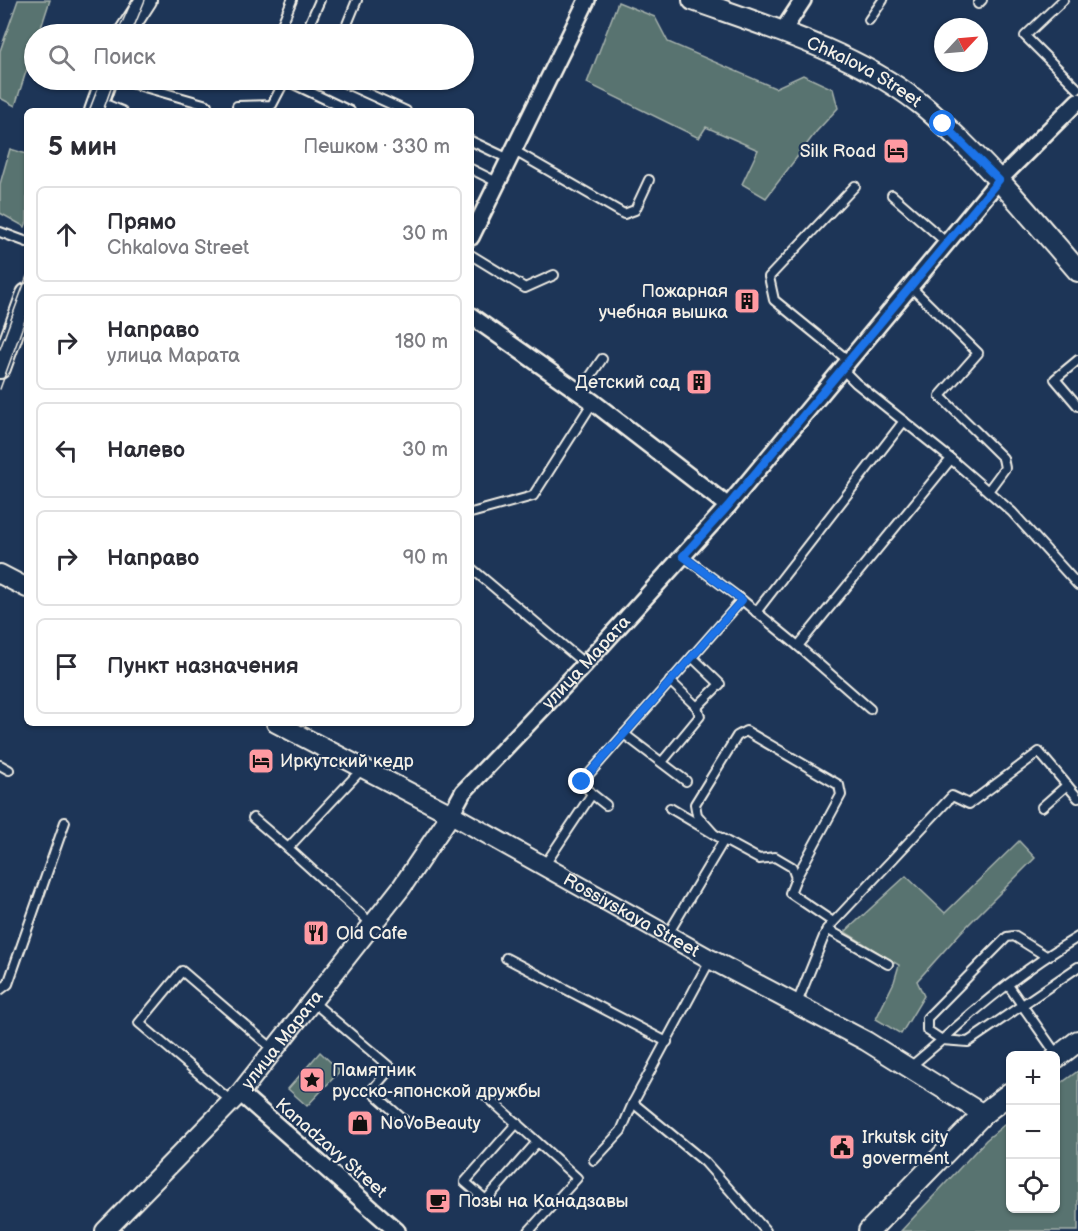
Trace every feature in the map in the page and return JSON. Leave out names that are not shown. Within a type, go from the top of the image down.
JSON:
[{"type":"main road","points":[[125,24],[129,0]]},
{"type":"main road","points":[[130,24],[146,0]]},
{"type":"main road","name":"Chkalova Street","points":[[693,0],[833,53],[890,83],[918,102],[999,180],[1078,271]]},
{"type":"main road","points":[[97,106],[103,90]]},
{"type":"main road","points":[[0,368],[24,302]]},
{"type":"main road","points":[[1060,1055],[1078,1041]]},
{"type":"main road","points":[[869,1231],[983,1114],[1006,1097]]},
{"type":"street","points":[[474,231],[587,0]]},
{"type":"street","points":[[782,32],[803,0]]},
{"type":"street","name":"улица Марата","points":[[105,1231],[236,1097],[275,1051],[401,888],[451,814],[463,792],[585,664],[728,506],[999,180],[1078,101]]},
{"type":"street","points":[[474,318],[593,402],[728,506]]},
{"type":"street","points":[[0,574],[24,586]]},
{"type":"street","name":"Rossiyskaya Street","points":[[282,726],[451,814],[710,959],[866,1041],[983,1114]]},
{"type":"street","name":"Kanadzavy Street","points":[[236,1097],[397,1231]]},
{"type":"lane","points":[[282,24],[292,0]]},
{"type":"lane","points":[[309,24],[320,0]]},
{"type":"lane","points":[[347,24],[357,0]]},
{"type":"lane","points":[[869,20],[883,0]]},
{"type":"lane","points":[[1063,0],[1025,36],[1078,89]]},
{"type":"lane","points":[[155,90],[207,105]]},
{"type":"lane","points":[[237,106],[272,105],[280,90]]},
{"type":"lane","points":[[306,90],[344,108]]},
{"type":"lane","points":[[360,90],[399,108]]},
{"type":"lane","points":[[474,142],[511,154],[624,214],[635,210],[649,180]]},
{"type":"lane","points":[[474,170],[497,182]]},
{"type":"lane","points":[[855,186],[769,277],[774,300],[846,365],[856,383],[951,459],[1012,512],[1078,585]]},
{"type":"lane","points":[[892,195],[947,243]]},
{"type":"lane","points":[[0,232],[24,241]]},
{"type":"lane","points":[[474,257],[525,288],[554,275]]},
{"type":"lane","points":[[911,287],[978,353],[940,396],[1003,458],[1005,468],[988,490]]},
{"type":"lane","points":[[579,393],[602,360]]},
{"type":"lane","points":[[1078,360],[1055,379],[1078,406]]},
{"type":"lane","points":[[474,512],[533,496],[593,402]]},
{"type":"lane","points":[[756,612],[904,421]]},
{"type":"lane","points":[[798,646],[951,459]]},
{"type":"lane","points":[[683,556],[742,600],[870,709]]},
{"type":"lane","points":[[474,571],[585,664]]},
{"type":"lane","points":[[606,805],[582,782],[742,600]]},
{"type":"lane","points":[[692,657],[720,684],[697,707]]},
{"type":"lane","points":[[662,762],[700,716],[697,707],[670,681]]},
{"type":"lane","points":[[713,834],[697,815],[695,804],[737,736],[746,731],[839,785],[841,795],[790,892],[833,922]]},
{"type":"lane","points":[[624,734],[686,781]]},
{"type":"lane","points":[[797,1005],[827,929],[952,796],[969,804],[1039,753],[1078,798]]},
{"type":"lane","points":[[0,765],[9,770]]},
{"type":"lane","points":[[288,848],[362,769]]},
{"type":"lane","points":[[1042,807],[1067,785]]},
{"type":"lane","points":[[543,867],[592,794]]},
{"type":"lane","points":[[670,808],[759,860],[775,857],[792,867],[796,878]]},
{"type":"lane","points":[[253,818],[373,925]]},
{"type":"lane","points":[[0,990],[8,984],[65,822]]},
{"type":"lane","points":[[667,935],[724,840]]},
{"type":"lane","points":[[827,929],[888,964]]},
{"type":"lane","points":[[1046,956],[1014,936],[1007,937],[927,1018],[927,1030],[942,1040],[968,1042],[1078,967]]},
{"type":"lane","points":[[909,1068],[970,1014],[1046,956],[1078,937]]},
{"type":"lane","points":[[506,958],[667,1042]]},
{"type":"lane","points":[[594,1160],[621,1131],[633,1103],[710,959]]},
{"type":"lane","points":[[236,1097],[139,1023],[182,971],[275,1051]]},
{"type":"lane","points":[[1008,985],[1053,1051]]},
{"type":"lane","points":[[313,1002],[391,1068],[371,1091],[405,1121]]},
{"type":"lane","points":[[483,1093],[577,1178],[529,1231]]},
{"type":"lane","points":[[633,1103],[705,1162],[766,1231]]},
{"type":"lane","points":[[517,1123],[465,1182],[486,1200],[537,1142]]},
{"type":"green space","points":[[18,0],[50,0],[42,24],[24,24],[24,78],[15,106],[0,98],[0,51]]},
{"type":"green space","points":[[618,2],[655,17],[668,42],[775,88],[803,75],[833,89],[838,108],[816,132],[766,198],[742,184],[758,150],[706,127],[699,138],[587,83]]},
{"type":"green space","points":[[10,149],[24,153],[24,226],[0,213],[0,184]]},
{"type":"green space","points":[[1019,841],[1035,858],[961,932],[917,981],[924,996],[901,1034],[876,1019],[894,982],[899,965],[845,932],[906,876],[945,913]]},
{"type":"green space","points":[[320,1052],[340,1071],[307,1106],[288,1089]]},
{"type":"green space","points":[[1078,1071],[1078,1231],[901,1231],[986,1140],[1006,1123],[1006,1213],[1060,1213],[1060,1084]]},
{"type":"tram line","points":[[121,24],[132,0]]},
{"type":"tram line","points":[[135,24],[145,0]]},
{"type":"tram line","points":[[90,108],[97,90]]},
{"type":"tram line","points":[[104,108],[110,90]]},
{"type":"tram line","points":[[0,349],[24,284]]},
{"type":"tram line","points":[[0,389],[24,323]]},
{"type":"place","name":"Silk Road","points":[[896,151]]},
{"type":"place","name":"Пожарная учебная вышка","points":[[747,301]]},
{"type":"place","name":"Детский сад","points":[[699,382]]},
{"type":"place","name":"Иркутский кедр","points":[[261,761]]},
{"type":"place","name":"Old Cafe","points":[[316,933]]},
{"type":"place","name":"Памятник русско-японской дружбы","points":[[312,1080]]},
{"type":"place","name":"NoVoBeauty","points":[[360,1123]]},
{"type":"place","name":"Irkutsk city goverment","points":[[842,1147]]},
{"type":"place","name":"Позы на Канадзавы","points":[[438,1201]]},
{"type":"route","points":[[582,782],[742,600],[683,556],[728,506],[999,180],[943,124]]}]
